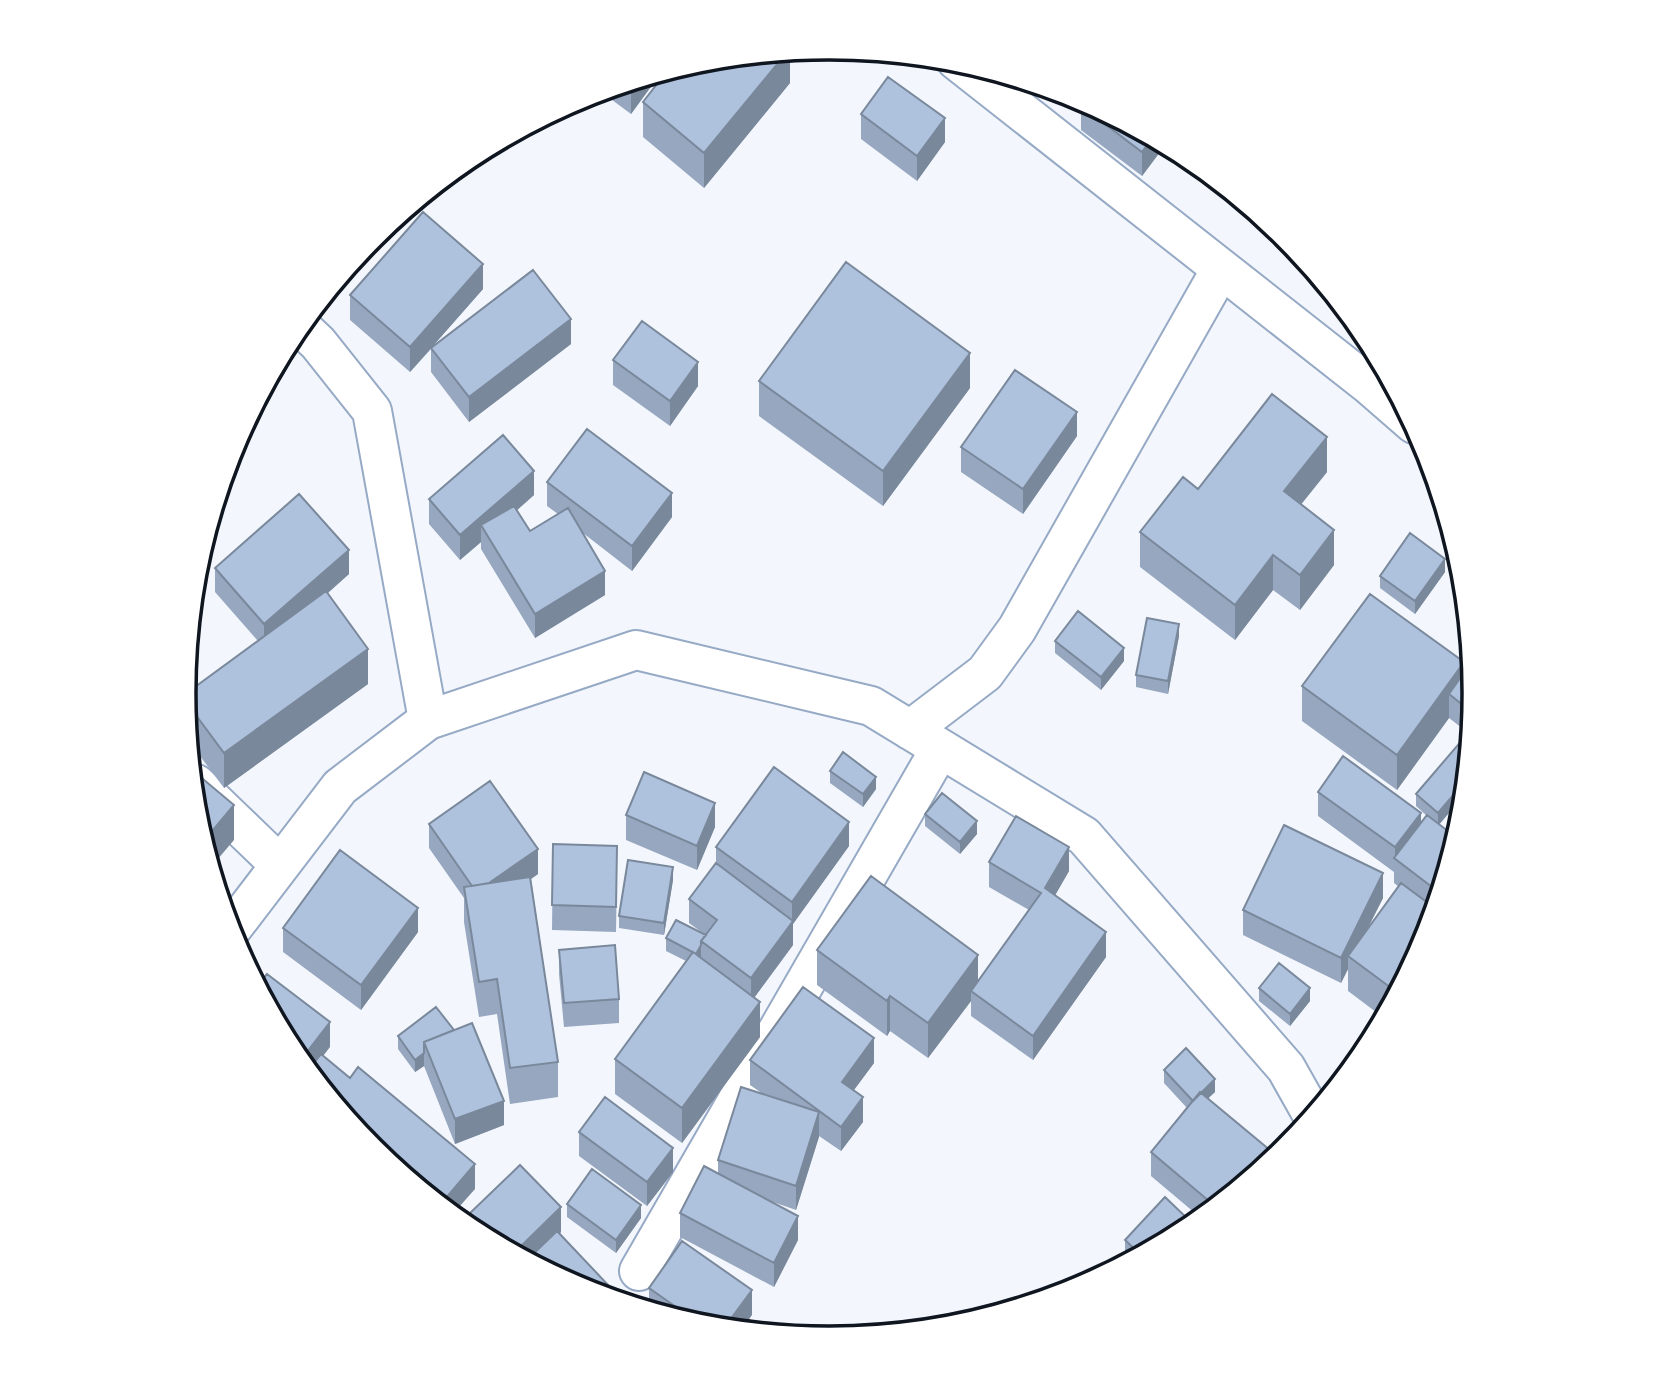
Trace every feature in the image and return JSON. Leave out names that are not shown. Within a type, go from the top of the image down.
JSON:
[{"type":"street","points":[[978,78],[1395,408]]},
{"type":"street","points":[[639,1271],[925,739],[985,673],[1017,629],[1221,269]]},
{"type":"street","points":[[308,334],[372,411],[428,720]]},
{"type":"street","points":[[238,920],[340,787],[428,720],[636,650],[871,706],[1084,836],[1286,1068],[1309,1107]]},
{"type":"street","points":[[204,791],[280,865]]},
{"type":"building","points":[[779,62],[704,153],[643,102],[657,84],[666,81],[747,65]]},
{"type":"building","points":[[888,77],[945,118],[917,156],[861,114]]},
{"type":"building","points":[[1101,121],[1147,145],[1142,152]]},
{"type":"building","points":[[423,212],[483,264],[410,347],[350,295]]},
{"type":"building","points":[[846,262],[970,353],[883,471],[759,381]]},
{"type":"building","points":[[533,270],[571,319],[469,397],[431,348]]},
{"type":"building","points":[[642,321],[698,362],[670,401],[613,360]]},
{"type":"building","points":[[1015,370],[1077,412],[1023,489],[961,447]]},
{"type":"building","points":[[1272,394],[1327,437],[1284,491],[1334,530],[1300,575],[1273,555],[1235,605],[1140,532],[1183,477],[1198,489]]},
{"type":"building","points":[[587,429],[672,493],[632,546],[547,482]]},
{"type":"building","points":[[503,435],[534,471],[460,535],[429,499]]},
{"type":"building","points":[[299,494],[349,550],[264,624],[215,568]]},
{"type":"building","points":[[514,506],[530,531],[568,508],[605,571],[535,614],[481,525]]},
{"type":"building","points":[[1410,533],[1445,559],[1415,601],[1380,576]]},
{"type":"building","points":[[326,591],[368,649],[224,753],[197,716],[196,686]]},
{"type":"building","points":[[1370,594],[1462,661],[1462,664],[1397,755],[1302,686]]},
{"type":"building","points":[[1078,611],[1124,648],[1101,677],[1055,641]]},
{"type":"building","points":[[1147,618],[1179,624],[1168,681],[1136,675]]},
{"type":"building","points":[[1463,675],[1463,705],[1449,694]]},
{"type":"building","points":[[1461,741],[1455,793],[1438,813],[1416,794]]},
{"type":"building","points":[[843,752],[876,777],[863,794],[830,771]]},
{"type":"building","points":[[1343,756],[1421,813],[1395,847],[1318,792]]},
{"type":"building","points":[[774,767],[849,822],[792,902],[716,847]]},
{"type":"building","points":[[644,772],[715,803],[697,846],[626,815]]},
{"type":"building","points":[[201,778],[234,805],[212,832]]},
{"type":"building","points":[[490,781],[538,849],[489,883],[472,886],[429,824]]},
{"type":"building","points":[[942,793],[977,821],[960,842],[925,814]]},
{"type":"building","points":[[1427,815],[1448,831],[1432,887],[1394,858]]},
{"type":"building","points":[[1016,816],[1069,847],[1045,888],[1106,932],[1033,1036],[971,991],[1041,893],[989,862]]},
{"type":"building","points":[[1284,825],[1383,873],[1341,958],[1243,910]]},
{"type":"building","points":[[553,844],[617,846],[616,907],[552,905]]},
{"type":"building","points":[[340,850],[418,908],[361,985],[283,928]]},
{"type":"building","points":[[628,860],[673,867],[664,923],[619,916]]},
{"type":"building","points":[[716,863],[793,921],[751,978],[701,941],[717,920],[689,899]]},
{"type":"building","points":[[871,876],[978,955],[928,1023],[890,996],[887,1001],[817,950]]},
{"type":"building","points":[[530,877],[558,1062],[510,1068],[497,979],[479,982],[464,887]]},
{"type":"building","points":[[1401,883],[1427,902],[1390,987],[1348,956]]},
{"type":"building","points":[[676,920],[706,935],[696,954],[666,938]]},
{"type":"building","points":[[615,945],[619,999],[564,1003],[559,950]]},
{"type":"building","points":[[693,952],[760,1002],[682,1108],[615,1059]]},
{"type":"building","points":[[1279,963],[1310,988],[1290,1014],[1259,988]]},
{"type":"building","points":[[267,974],[330,1022],[307,1051],[281,1010],[264,978]]},
{"type":"building","points":[[803,987],[874,1038],[842,1082],[863,1097],[841,1127],[750,1060]]},
{"type":"building","points":[[436,1007],[454,1030],[424,1042],[424,1053],[415,1060],[398,1036]]},
{"type":"building","points":[[472,1023],[504,1101],[455,1119],[424,1042]]},
{"type":"building","points":[[1186,1048],[1215,1079],[1193,1101],[1164,1070]]},
{"type":"building","points":[[321,1054],[350,1078],[358,1067],[475,1164],[446,1198],[382,1141],[353,1111],[315,1062]]},
{"type":"building","points":[[741,1087],[819,1112],[796,1186],[718,1160]]},
{"type":"building","points":[[1200,1092],[1269,1149],[1208,1201],[1151,1152]]},
{"type":"building","points":[[605,1097],[673,1148],[647,1182],[579,1132]]},
{"type":"building","points":[[520,1165],[561,1207],[521,1246],[469,1214]]},
{"type":"building","points":[[704,1166],[798,1216],[774,1263],[680,1213]]},
{"type":"building","points":[[592,1169],[641,1205],[616,1240],[567,1204]]},
{"type":"building","points":[[1165,1197],[1186,1217],[1134,1248],[1125,1240]]},
{"type":"building","points":[[557,1231],[609,1286],[587,1278],[534,1253]]},
{"type":"building","points":[[682,1241],[752,1290],[731,1318],[677,1307],[649,1288]]}]
